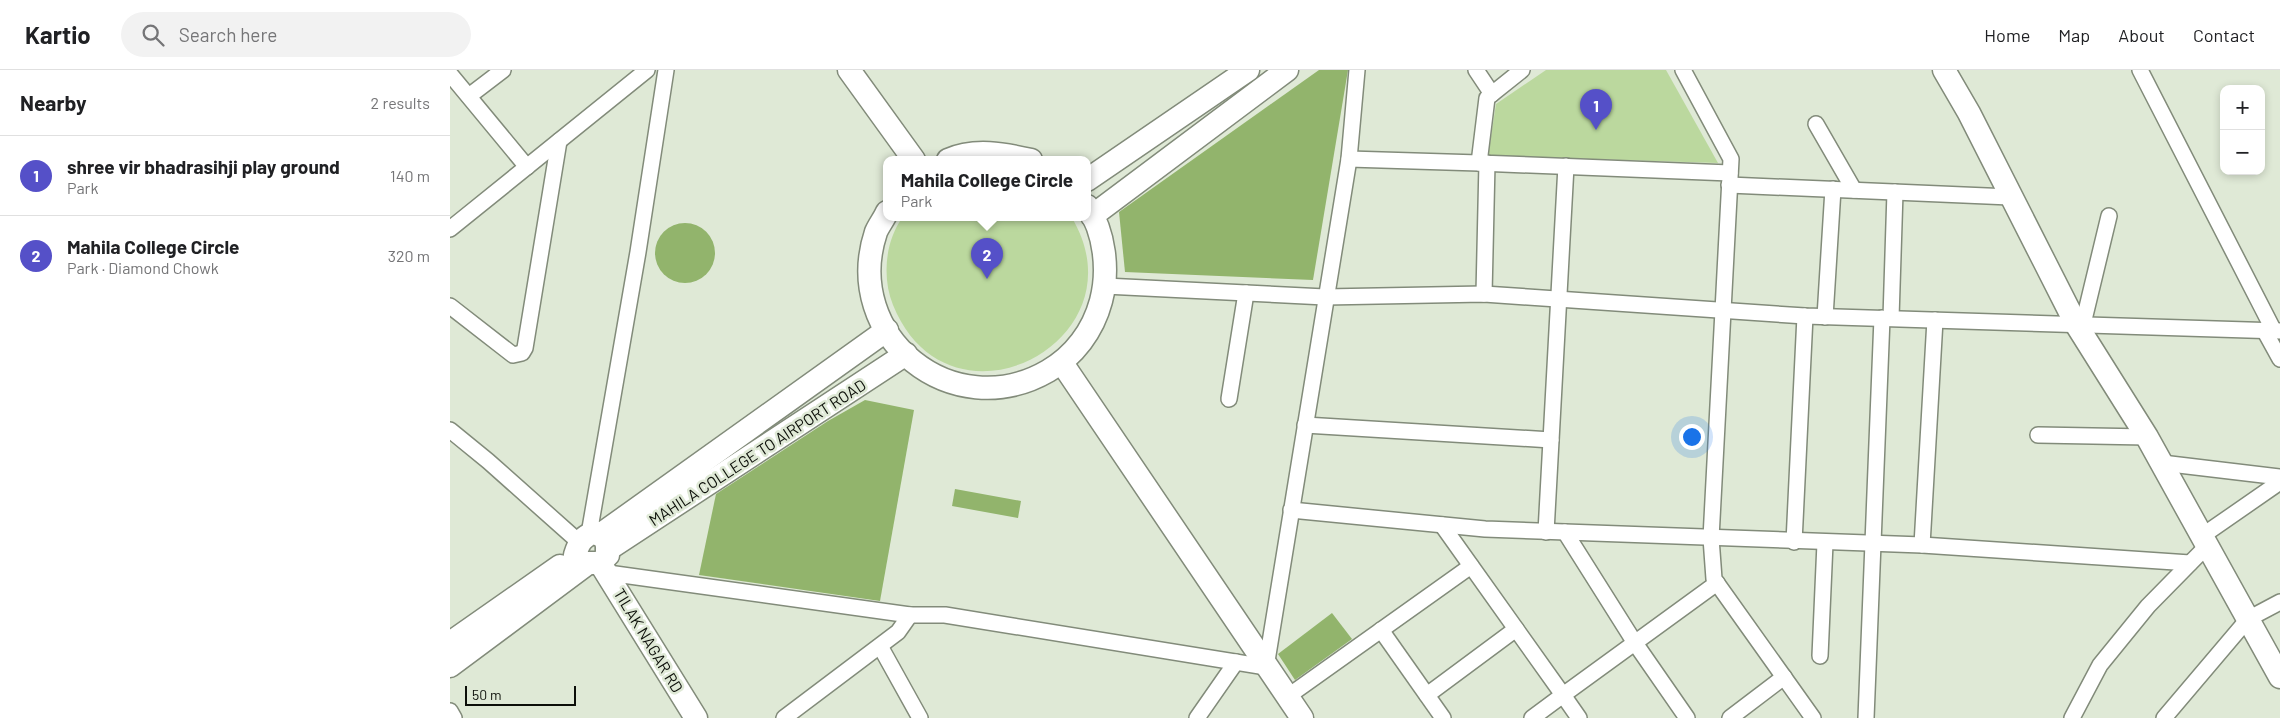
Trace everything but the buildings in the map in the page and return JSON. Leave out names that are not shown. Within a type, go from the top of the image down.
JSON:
[{"type":"main road","points":[[850,70],[911,156]]},
{"type":"main road","points":[[1091,177],[1248,70]]},
{"type":"main road","points":[[1091,210],[1287,70]]},
{"type":"main road","points":[[1944,70],[1969,113],[2010,197],[2079,324],[2162,463],[2280,677]]},
{"type":"main road","points":[[957,156],[994,152],[1012,156]]},
{"type":"main road","points":[[883,219],[876,232],[870,270],[875,308],[893,341],[920,368],[954,385],[992,389],[1029,382],[1062,363],[1083,341],[1098,315],[1105,286],[1104,246],[1091,216]]},
{"type":"main road","name":"MAHILA COLLEGE TO AIRPORT ROAD","points":[[450,666],[593,552],[887,330]]},
{"type":"main road","name":"MAHILA COLLEGE TO AIRPORT ROAD","points":[[450,643],[906,354]]},
{"type":"main road","points":[[1062,363],[1302,718]]},
{"type":"main road","name":"TILAK NAGAR RD","points":[[593,552],[696,718]]},
{"type":"street","points":[[468,96],[503,70]]},
{"type":"street","points":[[450,229],[647,70]]},
{"type":"street","points":[[593,552],[666,70]]},
{"type":"street","points":[[450,430],[593,552],[910,615],[945,616],[1266,667],[1349,159],[1357,70]]},
{"type":"street","points":[[1476,70],[1492,94]]},
{"type":"street","points":[[1484,294],[1483,163],[1486,98],[1522,70]]},
{"type":"street","points":[[1683,70],[1731,159],[1721,309],[1711,538],[1714,579],[1784,677],[1807,716]]},
{"type":"street","points":[[2140,70],[2273,331],[2280,360]]},
{"type":"street","points":[[450,74],[527,167]]},
{"type":"street","points":[[1816,124],[1854,190]]},
{"type":"street","points":[[450,306],[513,355],[522,353],[525,348],[559,141]]},
{"type":"street","points":[[1349,159],[1566,166],[1833,189],[2010,197]]},
{"type":"street","points":[[1546,532],[1557,299],[1566,166]]},
{"type":"street","points":[[1825,316],[1833,189]]},
{"type":"street","points":[[1866,718],[1873,544],[1895,192]]},
{"type":"street","points":[[2079,324],[2109,216]]},
{"type":"street","points":[[1105,286],[1325,297],[1484,294],[1805,316],[2273,331]]},
{"type":"street","points":[[1229,399],[1246,293]]},
{"type":"street","points":[[1794,542],[1805,316]]},
{"type":"street","points":[[1922,545],[1935,320]]},
{"type":"street","points":[[1305,425],[1551,440]]},
{"type":"street","points":[[2038,435],[2147,437]]},
{"type":"street","points":[[2162,463],[2280,477]]},
{"type":"street","points":[[2072,718],[2100,665],[2148,606],[2190,563],[2204,541],[2280,482]]},
{"type":"street","points":[[1291,510],[1442,525],[1546,532],[1922,545],[2190,563]]},
{"type":"street","points":[[1442,525],[1579,718]]},
{"type":"street","points":[[1565,532],[1635,643],[1687,718]]},
{"type":"street","points":[[1820,656],[1825,542]]},
{"type":"street","points":[[1287,697],[1471,566]]},
{"type":"street","points":[[1532,718],[1717,583]]},
{"type":"street","points":[[2164,718],[2248,619],[2280,602]]},
{"type":"street","points":[[784,718],[801,713],[898,632],[910,615]]},
{"type":"street","points":[[1427,695],[1516,629]]},
{"type":"street","points":[[1381,630],[1443,718]]},
{"type":"street","points":[[880,646],[920,718]]},
{"type":"street","points":[[1197,718],[1236,662]]},
{"type":"street","points":[[1730,718],[1784,677]]},
{"type":"street","points":[[450,711],[454,718]]},
{"type":"green space","points":[[1546,70],[1666,70],[1718,163],[1488,156],[1496,104]]},
{"type":"green space","points":[[900,221],[1073,221],[1088,263],[1083,303],[1062,336],[1031,359],[993,371],[955,367],[920,346],[893,305],[887,283],[887,260],[896,228]]},
{"type":"place","name":"shree vir bhadrasihji play ground","points":[[1596,130]]},
{"type":"place","name":"Mahila College Circle","points":[[987,279]]}]
